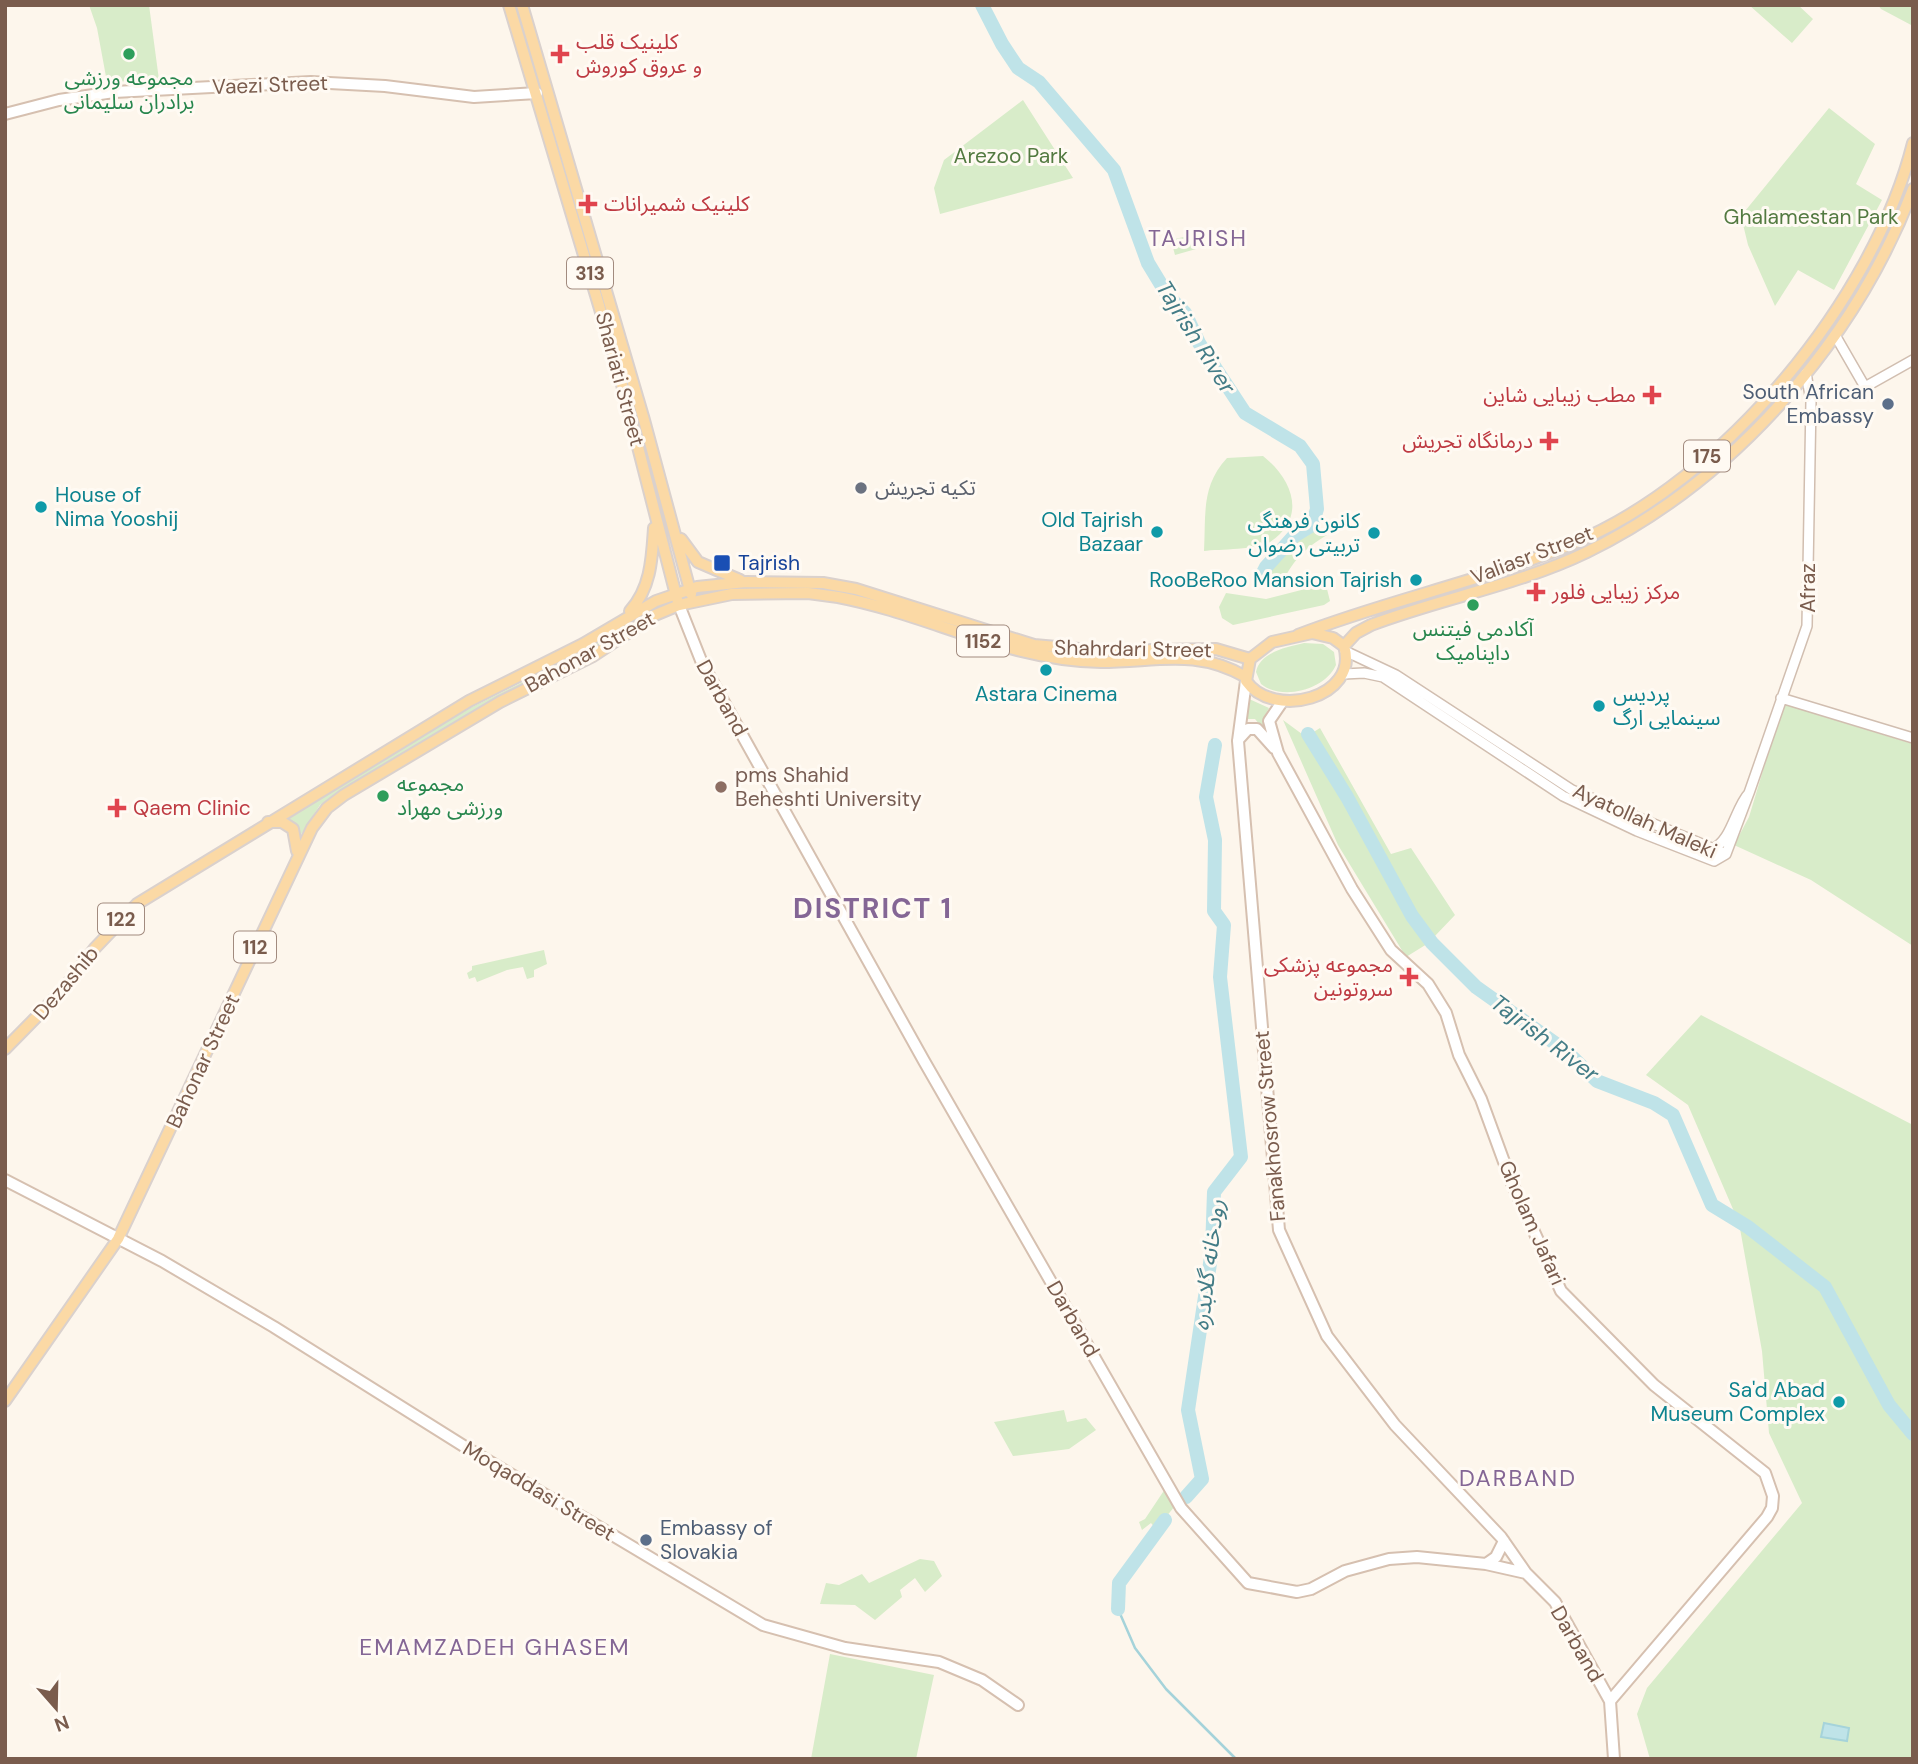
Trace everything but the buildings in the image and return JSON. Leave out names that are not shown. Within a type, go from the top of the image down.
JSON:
[{"type":"main road","name":"Shariati Street","points":[[509,5],[621,382],[679,605]]},
{"type":"main road","name":"Shariati Street","points":[[522,5],[672,521],[691,595]]},
{"type":"main road","name":"Vaezi Street","points":[[5,114],[59,100],[114,92],[311,82],[397,87],[474,97],[537,93]]},
{"type":"main road","name":"Valiasr Street","points":[[1298,635],[1343,617],[1491,573],[1577,542],[1646,504],[1695,466],[1733,432],[1798,364],[1839,308],[1876,244],[1892,209],[1902,185],[1913,143]]},
{"type":"main road","name":"Valiasr Street","points":[[1344,648],[1356,633],[1371,625],[1546,569],[1585,553],[1655,514],[1706,474],[1740,443],[1806,373],[1835,335],[1887,248],[1913,188]]},
{"type":"main road","points":[[621,621],[638,603],[648,579],[655,518]]},
{"type":"main road","points":[[672,521],[686,549],[698,562],[746,582]]},
{"type":"main road","points":[[661,543],[670,551],[676,540]]},
{"type":"main road","name":"Shahrdari Street","points":[[691,595],[721,583],[823,583],[856,589],[1017,641],[1052,648],[1102,651],[1205,649],[1250,659]]},
{"type":"main road","name":"Bahonar Street","points":[[266,823],[469,701],[583,644],[675,593]]},
{"type":"main road","name":"1152","points":[[675,593],[691,595]]},
{"type":"main road","name":"Shahrdari Street","points":[[691,595],[758,593],[838,597],[1032,655],[1102,662],[1193,658],[1223,665],[1246,679]]},
{"type":"main road","name":"1152","points":[[679,605],[691,595]]},
{"type":"main road","name":"Bahonar Street","points":[[5,1401],[118,1239],[223,1022],[293,864],[319,818],[344,794],[489,708],[593,656],[655,615],[679,605]]},
{"type":"main road","name":"Darband","points":[[679,605],[687,632],[724,704],[924,1061],[1181,1508],[1248,1583],[1297,1592],[1311,1589],[1345,1571],[1389,1559],[1418,1557],[1486,1564],[1527,1573],[1555,1602],[1609,1701],[1614,1759]]},
{"type":"main road","points":[[1298,635],[1325,635],[1344,648],[1347,665],[1344,674],[1323,692],[1282,702],[1258,694],[1246,679],[1250,659],[1272,642],[1298,635]]},
{"type":"main road","name":"Fanakhosrow Street","points":[[1246,679],[1238,741],[1279,1230],[1326,1336],[1395,1425],[1504,1541],[1527,1573]]},
{"type":"main road","name":"Gholam Jafari","points":[[1282,702],[1274,709],[1269,721],[1278,753],[1352,889],[1384,940],[1428,984],[1446,1013],[1511,1181],[1561,1291],[1654,1385],[1751,1459],[1770,1481],[1772,1508],[1767,1517],[1609,1701]]},
{"type":"main road","points":[[1238,741],[1248,729],[1257,729],[1278,753]]},
{"type":"main road","points":[[266,823],[282,822],[293,829],[298,844],[293,864]]},
{"type":"main road","name":"Dezashib","points":[[5,1049],[62,991],[132,907],[266,823]]},
{"type":"main road","name":"Moqaddasi Street","points":[[5,1180],[118,1239],[274,1327],[470,1450],[763,1625],[845,1647],[939,1662],[982,1680],[1018,1705]]},
{"type":"main road","points":[[1486,1564],[1496,1557],[1504,1541]]},
{"type":"street","points":[[1835,335],[1865,387],[1913,360]]},
{"type":"street","name":"Afraz","points":[[1749,793],[1807,626],[1811,401],[1806,373]]},
{"type":"street","name":"Ayatollah Maleki","points":[[1344,648],[1396,675],[1572,790],[1726,854]]},
{"type":"street","name":"Ayatollah Maleki","points":[[1344,674],[1364,673],[1382,677],[1563,796],[1637,831],[1714,861],[1726,854]]},
{"type":"street","points":[[1781,698],[1913,738]]},
{"type":"street","points":[[1712,849],[1723,839],[1749,793]]},
{"type":"street","points":[[1726,854],[1749,793]]},
{"type":"green space","name":"مجموعه ورزشی برادران سلیمانی","points":[[89,5],[149,5],[159,80],[107,82],[97,28]]},
{"type":"green space","points":[[1749,5],[1798,5],[1813,19],[1792,43]]},
{"type":"green space","points":[[1878,5],[1913,5],[1913,26],[1881,9]]},
{"type":"green space","name":"Arezoo Park","points":[[1023,100],[1073,178],[940,214],[934,188],[944,160]]},
{"type":"green space","name":"Ghalamestan Park","points":[[1829,108],[1875,144],[1856,184],[1882,200],[1834,290],[1798,270],[1775,306],[1748,245],[1741,216]]},
{"type":"green space","points":[[1196,234],[1196,249],[1175,255],[1171,240]]},
{"type":"green space","points":[[1263,456],[1282,476],[1288,487],[1292,498],[1289,521],[1282,532],[1264,545],[1204,551],[1206,501],[1219,469],[1227,458]]},
{"type":"green space","points":[[1314,526],[1327,535],[1299,556],[1281,586],[1267,588],[1268,582],[1262,580],[1271,563],[1291,542]]},
{"type":"green space","points":[[1317,586],[1327,589],[1330,601],[1324,605],[1233,625],[1222,618],[1219,607],[1226,593],[1266,599]]},
{"type":"green space","points":[[654,606],[657,609],[573,662],[488,702],[337,793],[320,805],[300,836],[297,827],[282,818],[472,707],[584,652]]},
{"type":"green space","points":[[1304,643],[1323,644],[1334,652],[1336,665],[1323,681],[1291,692],[1280,692],[1261,684],[1256,672],[1268,655]]},
{"type":"green space","points":[[1247,698],[1269,708],[1263,719],[1265,731],[1255,719],[1242,719]]},
{"type":"green space","points":[[1783,704],[1913,744],[1913,946],[1811,880],[1734,845],[1749,817]]},
{"type":"green space","points":[[1283,720],[1306,737],[1427,944],[1406,957],[1338,845]]},
{"type":"green space","points":[[1320,728],[1391,854],[1411,848],[1455,915],[1434,937],[1418,917],[1312,733]]},
{"type":"green space","points":[[544,950],[547,964],[534,970],[534,977],[527,979],[523,967],[507,970],[477,982],[475,977],[469,979],[467,973],[472,970],[472,966]]},
{"type":"green space","name":"Sa'd Abad Museum Complex","points":[[1701,1015],[1913,1125],[1913,1759],[1650,1759],[1637,1714],[1647,1688],[1802,1503],[1769,1433],[1762,1351],[1739,1223],[1688,1105],[1646,1075]]},
{"type":"green space","points":[[1064,1410],[1067,1422],[1086,1418],[1096,1430],[1069,1449],[1013,1456],[994,1422]]},
{"type":"green space","points":[[1165,1489],[1175,1506],[1156,1529],[1151,1523],[1142,1530],[1139,1522],[1145,1519]]},
{"type":"green space","points":[[920,1559],[934,1561],[942,1576],[925,1592],[915,1578],[900,1590],[902,1597],[875,1620],[855,1605],[820,1604],[826,1583],[839,1585],[862,1574],[869,1583]]},
{"type":"green space","points":[[830,1654],[934,1675],[916,1759],[811,1759]]},
{"type":"water","points":[[1824,1723],[1849,1728],[1847,1741],[1821,1737]]},
{"type":"waterway","name":"Tajrish River","points":[[982,5],[1018,68],[1039,82],[1114,170],[1148,263],[1168,296],[1185,313],[1199,343],[1245,413],[1300,446],[1313,464],[1317,509],[1312,525],[1294,536],[1266,567],[1260,579]]},
{"type":"waterway","name":"Tajrish River","points":[[1308,734],[1347,797],[1412,916],[1432,943],[1476,987],[1566,1051],[1597,1081],[1654,1103],[1673,1115],[1712,1205],[1748,1227],[1825,1287],[1889,1405],[1913,1434]]},
{"type":"waterway","name":"رودخانه گلابدره","points":[[1186,1497],[1202,1479],[1188,1410],[1212,1250],[1214,1192],[1241,1157],[1220,977],[1224,925],[1214,911],[1215,840],[1206,797],[1215,745]]},
{"type":"waterway","name":"رودخانه گلابدره","points":[[1118,1609],[1119,1583],[1165,1520]]},
{"type":"waterway","name":"رودخانه گلابدره","points":[[1118,1609],[1135,1648],[1166,1689],[1236,1759]]},
{"type":"place","name":"مجموعه ورزشی برادران سلیمانی","points":[[129,54]]},
{"type":"place","name":"کلینیک قلب و عروق کوروش","points":[[560,54]]},
{"type":"place","name":"کلینیک شمیرانات","points":[[588,204]]},
{"type":"place","name":"مطب زیبایی شاین","points":[[1652,395]]},
{"type":"place","name":"South African Embassy","points":[[1888,404]]},
{"type":"place","name":"درمانگاه تجریش","points":[[1549,441]]},
{"type":"place","name":"تکیه تجریش","points":[[861,488]]},
{"type":"place","name":"House of Nima Yooshij","points":[[41,507]]},
{"type":"place","name":"Old Tajrish Bazaar","points":[[1157,532]]},
{"type":"place","name":"کانون فرهنگی تربیتی رضوان","points":[[1374,533]]},
{"type":"place","name":"Tajrish","points":[[722,563]]},
{"type":"place","name":"RooBeRoo Mansion Tajrish","points":[[1416,580]]},
{"type":"place","name":"مرکز زیبایی فلور","points":[[1536,592]]},
{"type":"place","name":"آکادمی فیتنس داینامیک","points":[[1473,605]]},
{"type":"place","name":"Astara Cinema","points":[[1046,670]]},
{"type":"place","name":"پردیس سینمایی ارگ","points":[[1599,706]]},
{"type":"place","name":"pms Shahid Beheshti University","points":[[721,787]]},
{"type":"place","name":"مجموعه ورزشی مهراد","points":[[383,796]]},
{"type":"place","name":"Qaem Clinic","points":[[117,808]]},
{"type":"place","name":"مجموعه پزشکی سروتونین","points":[[1409,977]]},
{"type":"place","name":"Sa'd Abad Museum Complex","points":[[1839,1402]]},
{"type":"place","name":"Embassy of Slovakia","points":[[646,1540]]},
{"type":"district","name":"TAJRISH","points":[[1198,238]]},
{"type":"district","name":"DISTRICT 1","points":[[873,908]]},
{"type":"district","name":"DARBAND","points":[[1518,1478]]},
{"type":"district","name":"EMAMZADEH GHASEM","points":[[495,1647]]}]
